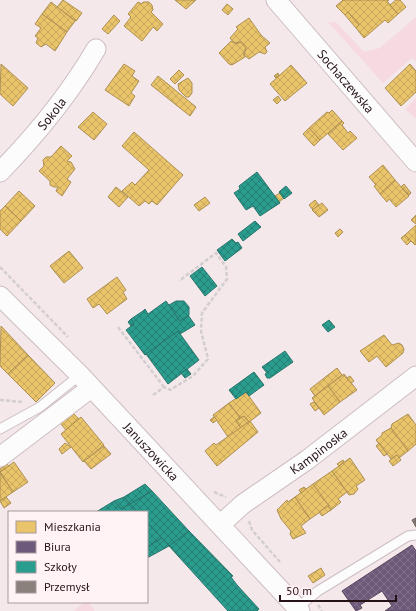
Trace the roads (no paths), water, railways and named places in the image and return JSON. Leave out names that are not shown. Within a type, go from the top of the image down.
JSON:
[{"type":"street","name":"Sochaczewska","points":[[276,0],[416,162]]},
{"type":"street","name":"Sokola","points":[[0,172],[61,104],[96,49]]},
{"type":"street","name":"Januszowicka","points":[[0,296],[86,382],[221,524],[299,609]]},
{"type":"street","name":"Kampinoska","points":[[221,524],[243,504],[307,460],[416,376]]},
{"type":"street","points":[[0,457],[86,382]]},
{"type":"lane","points":[[0,429],[86,382]]},
{"type":"lane","points":[[299,609],[318,591],[408,536],[416,535]]}]
